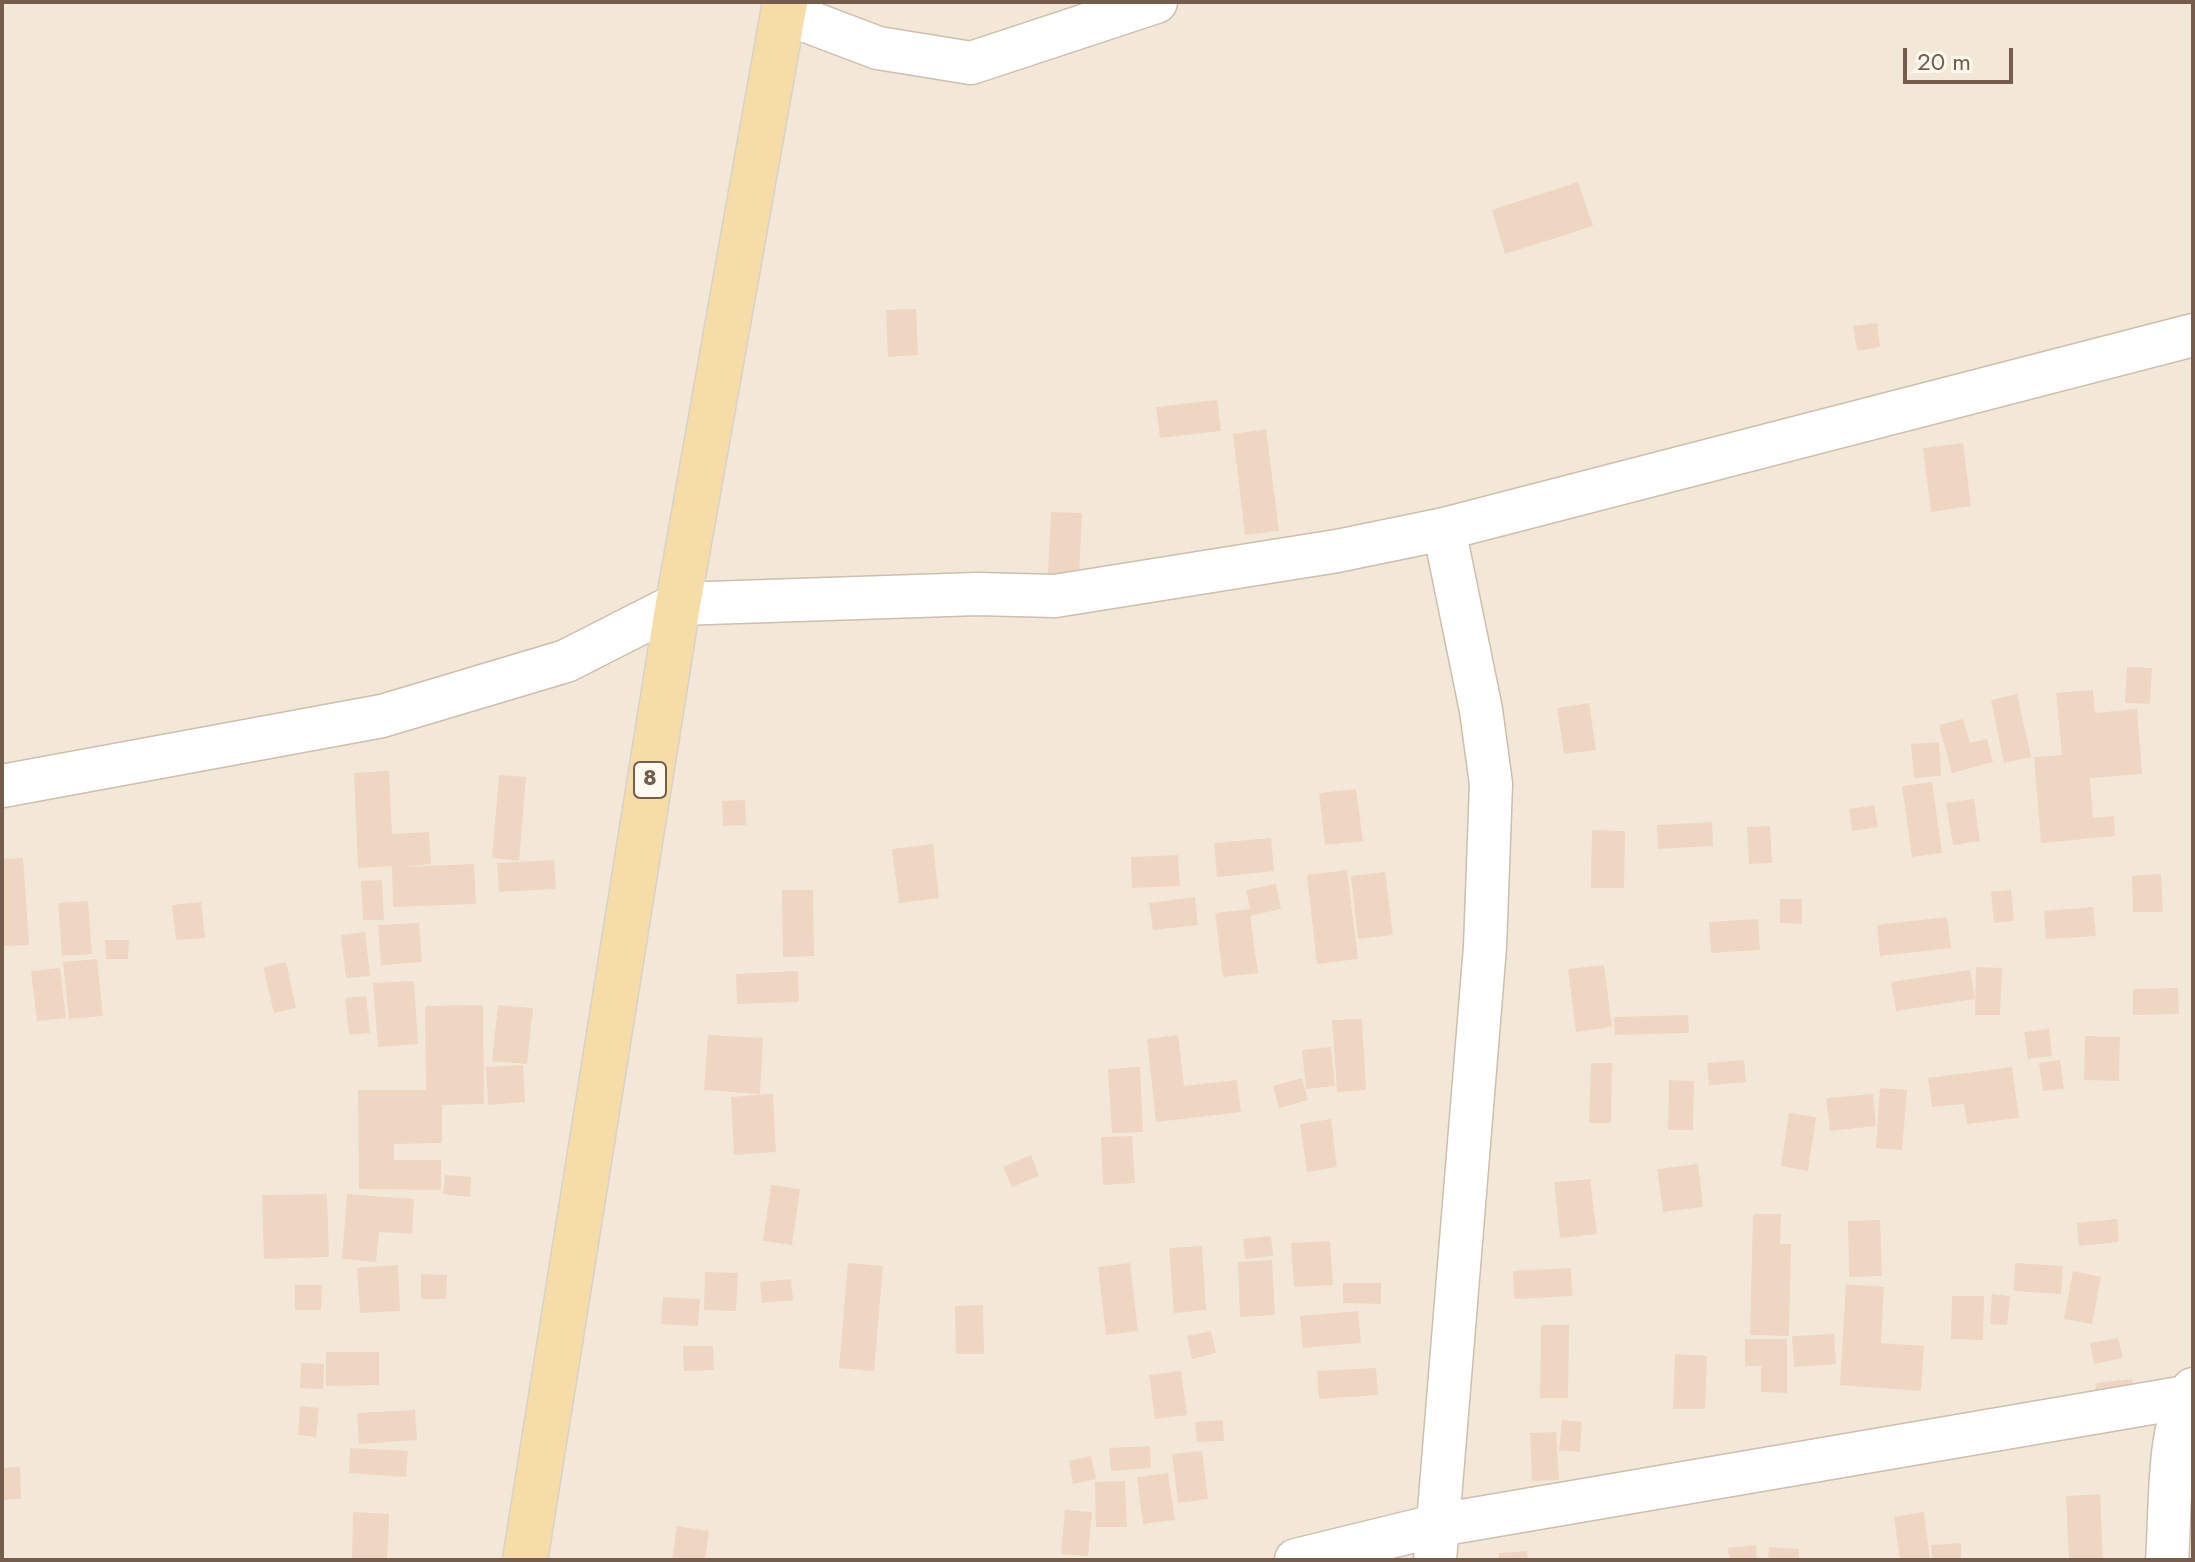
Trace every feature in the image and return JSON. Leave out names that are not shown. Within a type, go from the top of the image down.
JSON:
[{"type":"main road","name":"8","points":[[525,1560],[678,604],[784,7]]},
{"type":"street","points":[[784,7],[878,48],[971,63],[1156,2]]},
{"type":"street","points":[[2,786],[382,716],[566,661],[678,604],[977,594],[1055,596],[1337,551],[1444,529],[2193,335]]},
{"type":"street","points":[[1437,1542],[1485,947],[1491,784],[1481,710],[1444,529]]},
{"type":"street","points":[[1296,1560],[1437,1542],[2190,1393],[2176,1441],[2167,1560]]},
{"type":"shaded area","points":[[2,2],[2193,2],[2193,1560],[2,1560]]},
{"type":"building","points":[[1578,182],[1593,226],[1505,254],[1492,210]]},
{"type":"building","points":[[916,309],[918,355],[888,357],[886,310]]},
{"type":"building","points":[[1877,323],[1880,347],[1857,351],[1853,326]]},
{"type":"building","points":[[1217,400],[1221,431],[1160,438],[1156,407]]},
{"type":"building","points":[[1266,429],[1279,531],[1245,535],[1233,434]]},
{"type":"building","points":[[1963,443],[1971,506],[1931,512],[1923,448]]},
{"type":"building","points":[[1051,512],[1082,513],[1079,575],[1048,573]]},
{"type":"building","points":[[2127,667],[2152,668],[2150,704],[2125,703]]},
{"type":"building","points":[[2093,690],[2095,713],[2137,709],[2142,774],[2090,778],[2093,818],[2114,816],[2115,836],[2041,843],[2034,757],[2062,755],[2056,693]]},
{"type":"building","points":[[2017,694],[2031,757],[2004,763],[1991,700]]},
{"type":"building","points":[[1589,703],[1596,750],[1564,754],[1557,708]]},
{"type":"building","points":[[1963,719],[1970,743],[1987,739],[1993,762],[1952,773],[1939,725]]},
{"type":"building","points":[[1939,742],[1941,776],[1914,778],[1911,744]]},
{"type":"building","points":[[389,771],[392,834],[429,832],[431,864],[402,867],[474,864],[476,904],[393,907],[392,866],[358,868],[354,773]]},
{"type":"building","points":[[499,775],[526,777],[519,861],[492,858]]},
{"type":"building","points":[[1932,782],[1942,853],[1912,857],[1902,786]]},
{"type":"building","points":[[1356,789],[1363,841],[1325,845],[1319,793]]},
{"type":"building","points":[[1974,799],[1980,841],[1953,845],[1946,803]]},
{"type":"building","points":[[745,800],[746,825],[723,826],[722,801]]},
{"type":"building","points":[[1874,805],[1878,827],[1852,831],[1849,809]]},
{"type":"building","points":[[1712,822],[1713,846],[1658,849],[1657,825]]},
{"type":"building","points":[[1770,826],[1772,863],[1749,864],[1747,827]]},
{"type":"building","points":[[1592,830],[1625,831],[1624,888],[1591,888]]},
{"type":"building","points":[[1271,838],[1274,871],[1217,877],[1214,843]]},
{"type":"building","points":[[933,844],[939,898],[899,903],[892,849]]},
{"type":"building","points":[[1178,855],[1180,886],[1132,888],[1131,857]]},
{"type":"building","points":[[23,858],[29,945],[2,946],[2,859]]},
{"type":"building","points":[[554,860],[556,889],[499,892],[497,863]]},
{"type":"building","points":[[1347,870],[1358,959],[1317,964],[1307,875]]},
{"type":"building","points":[[1385,872],[1393,935],[1358,939],[1351,876]]},
{"type":"building","points":[[2161,874],[2163,912],[2133,912],[2132,876]]},
{"type":"building","points":[[382,880],[384,920],[363,920],[361,881]]},
{"type":"building","points":[[1276,884],[1281,909],[1250,916],[1258,973],[1223,977],[1215,913],[1250,909],[1246,890]]},
{"type":"building","points":[[782,890],[813,890],[814,956],[783,957]]},
{"type":"building","points":[[2011,890],[2014,921],[1994,923],[1991,892]]},
{"type":"building","points":[[1195,897],[1198,925],[1153,930],[1149,903]]},
{"type":"building","points":[[1780,899],[1802,899],[1802,924],[1780,923]]},
{"type":"building","points":[[88,901],[92,954],[62,956],[58,903]]},
{"type":"building","points":[[201,902],[205,938],[176,940],[172,905]]},
{"type":"building","points":[[2093,907],[2096,936],[2046,939],[2044,911]]},
{"type":"building","points":[[1947,917],[1951,948],[1880,956],[1877,925]]},
{"type":"building","points":[[1758,919],[1760,950],[1711,953],[1709,922]]},
{"type":"building","points":[[419,923],[422,962],[381,965],[378,925]]},
{"type":"building","points":[[365,932],[370,976],[346,978],[341,935]]},
{"type":"building","points":[[105,940],[129,940],[128,959],[106,959]]},
{"type":"building","points":[[97,959],[103,1016],[69,1019],[63,962]]},
{"type":"building","points":[[286,962],[296,1008],[274,1013],[263,967]]},
{"type":"building","points":[[1604,965],[1612,1027],[1576,1032],[1568,969]]},
{"type":"building","points":[[1976,967],[2002,968],[2000,1015],[1975,1015]]},
{"type":"building","points":[[60,968],[66,1018],[37,1021],[31,971]]},
{"type":"building","points":[[1970,970],[1975,999],[1896,1011],[1891,982]]},
{"type":"building","points":[[798,971],[799,1002],[737,1004],[736,974]]},
{"type":"building","points":[[414,981],[418,1044],[378,1047],[373,983]]},
{"type":"building","points":[[2178,988],[2179,1014],[2133,1015],[2133,989]]},
{"type":"building","points":[[366,996],[370,1033],[349,1035],[345,998]]},
{"type":"building","points":[[483,1005],[484,1104],[442,1105],[442,1143],[394,1144],[394,1160],[441,1160],[441,1190],[359,1189],[358,1090],[426,1090],[425,1006]]},
{"type":"building","points":[[498,1005],[533,1008],[527,1064],[492,1061]]},
{"type":"building","points":[[1688,1015],[1689,1033],[1615,1035],[1614,1017]]},
{"type":"building","points":[[1362,1019],[1366,1090],[1337,1092],[1332,1020]]},
{"type":"building","points":[[2049,1029],[2052,1056],[2028,1059],[2024,1032]]},
{"type":"building","points":[[708,1035],[763,1038],[760,1094],[704,1090]]},
{"type":"building","points":[[1178,1035],[1184,1086],[1237,1080],[1241,1112],[1156,1122],[1147,1039]]},
{"type":"building","points":[[2085,1036],[2120,1037],[2119,1081],[2084,1080]]},
{"type":"building","points":[[1331,1047],[1335,1086],[1306,1089],[1302,1050]]},
{"type":"building","points":[[1744,1060],[1746,1082],[1709,1085],[1707,1063]]},
{"type":"building","points":[[2060,1060],[2064,1089],[2043,1091],[2039,1063]]},
{"type":"building","points":[[1591,1063],[1612,1063],[1611,1123],[1589,1123]]},
{"type":"building","points":[[523,1065],[525,1102],[488,1105],[486,1067]]},
{"type":"building","points":[[1140,1067],[1143,1132],[1112,1133],[1108,1069]]},
{"type":"building","points":[[2012,1067],[2019,1118],[1967,1124],[1964,1104],[1932,1107],[1928,1078]]},
{"type":"building","points":[[1302,1078],[1308,1100],[1279,1108],[1273,1086]]},
{"type":"building","points":[[1669,1080],[1694,1081],[1693,1130],[1668,1130]]},
{"type":"building","points":[[1880,1088],[1907,1090],[1902,1150],[1876,1148]]},
{"type":"building","points":[[773,1094],[776,1152],[734,1155],[731,1097]]},
{"type":"building","points":[[1873,1094],[1876,1126],[1830,1131],[1826,1098]]},
{"type":"building","points":[[1789,1113],[1816,1117],[1808,1171],[1781,1166]]},
{"type":"building","points":[[1331,1119],[1337,1167],[1307,1172],[1300,1124]]},
{"type":"building","points":[[1132,1136],[1135,1183],[1103,1185],[1101,1137]]},
{"type":"building","points":[[1031,1155],[1039,1176],[1012,1187],[1003,1167]]},
{"type":"building","points":[[1698,1164],[1703,1207],[1663,1212],[1657,1169]]},
{"type":"building","points":[[445,1175],[471,1177],[470,1197],[443,1194]]},
{"type":"building","points":[[1590,1179],[1597,1234],[1560,1238],[1554,1182]]},
{"type":"building","points":[[771,1185],[800,1189],[792,1245],[763,1241]]},
{"type":"building","points":[[327,1194],[329,1257],[264,1259],[262,1195]]},
{"type":"building","points":[[347,1194],[414,1199],[412,1234],[379,1232],[376,1262],[342,1259]]},
{"type":"building","points":[[1753,1214],[1781,1214],[1780,1244],[1791,1244],[1789,1336],[1750,1335]]},
{"type":"building","points":[[2117,1219],[2119,1242],[2079,1246],[2077,1223]]},
{"type":"building","points":[[1880,1220],[1882,1276],[1849,1277],[1848,1221]]},
{"type":"building","points":[[1271,1236],[1273,1256],[1245,1259],[1243,1239]]},
{"type":"building","points":[[1330,1241],[1333,1285],[1294,1287],[1291,1243]]},
{"type":"building","points":[[1202,1246],[1206,1310],[1174,1313],[1169,1248]]},
{"type":"building","points":[[1272,1260],[1275,1315],[1240,1317],[1238,1262]]},
{"type":"building","points":[[848,1263],[883,1266],[874,1371],[839,1368]]},
{"type":"building","points":[[1130,1263],[1138,1331],[1106,1335],[1098,1267]]},
{"type":"building","points":[[2015,1263],[2063,1266],[2061,1294],[2014,1291]]},
{"type":"building","points":[[398,1265],[400,1311],[360,1313],[357,1268]]},
{"type":"building","points":[[1571,1268],[1572,1296],[1514,1299],[1513,1271]]},
{"type":"building","points":[[2073,1271],[2101,1277],[2092,1324],[2064,1319]]},
{"type":"building","points":[[705,1272],[738,1273],[736,1311],[704,1310]]},
{"type":"building","points":[[421,1274],[447,1275],[446,1299],[421,1299]]},
{"type":"building","points":[[791,1279],[793,1300],[762,1303],[760,1282]]},
{"type":"building","points":[[1343,1283],[1381,1283],[1381,1304],[1343,1303]]},
{"type":"building","points":[[1846,1284],[1884,1287],[1881,1343],[1924,1346],[1921,1391],[1840,1385]]},
{"type":"building","points":[[295,1285],[322,1285],[321,1310],[295,1310]]},
{"type":"building","points":[[1992,1294],[2010,1296],[2007,1325],[1990,1324]]},
{"type":"building","points":[[1952,1296],[1984,1296],[1983,1340],[1951,1339]]},
{"type":"building","points":[[663,1297],[700,1299],[698,1326],[661,1324]]},
{"type":"building","points":[[983,1305],[984,1354],[956,1354],[955,1306]]},
{"type":"building","points":[[1358,1311],[1361,1343],[1303,1348],[1300,1316]]},
{"type":"building","points":[[1541,1325],[1569,1325],[1568,1398],[1540,1398]]},
{"type":"building","points":[[1211,1331],[1216,1353],[1192,1359],[1187,1336]]},
{"type":"building","points":[[1834,1334],[1836,1364],[1794,1367],[1792,1336]]},
{"type":"building","points":[[2118,1338],[2123,1358],[2094,1364],[2090,1343]]},
{"type":"building","points":[[1745,1339],[1787,1339],[1787,1393],[1761,1392],[1761,1366],[1745,1366]]},
{"type":"building","points":[[683,1346],[713,1346],[714,1370],[684,1371]]},
{"type":"building","points":[[326,1352],[379,1352],[379,1385],[326,1386]]},
{"type":"building","points":[[1675,1354],[1707,1356],[1705,1409],[1673,1409]]},
{"type":"building","points":[[301,1363],[324,1364],[323,1389],[300,1388]]},
{"type":"building","points":[[1376,1368],[1378,1395],[1319,1399],[1317,1371]]},
{"type":"building","points":[[1181,1371],[1187,1415],[1155,1419],[1149,1375]]},
{"type":"building","points":[[2132,1379],[2135,1400],[2098,1404],[2095,1383]]},
{"type":"building","points":[[300,1406],[319,1408],[316,1437],[298,1435]]},
{"type":"building","points":[[415,1410],[417,1440],[359,1444],[357,1413]]},
{"type":"building","points":[[1223,1420],[1224,1441],[1197,1442],[1195,1422]]},
{"type":"building","points":[[1562,1420],[1582,1422],[1580,1452],[1559,1450]]},
{"type":"building","points":[[1556,1432],[1559,1480],[1532,1481],[1530,1433]]},
{"type":"building","points":[[1150,1446],[1151,1468],[1111,1471],[1109,1448]]},
{"type":"building","points":[[350,1448],[408,1451],[406,1477],[349,1473]]},
{"type":"building","points":[[1202,1451],[1208,1499],[1178,1503],[1172,1454]]},
{"type":"building","points":[[1091,1456],[1096,1479],[1073,1484],[1069,1461]]},
{"type":"building","points":[[20,1467],[21,1499],[2,1500],[2,1468]]},
{"type":"building","points":[[1168,1473],[1175,1520],[1143,1524],[1137,1477]]},
{"type":"building","points":[[1125,1481],[1127,1527],[1096,1527],[1095,1482]]},
{"type":"building","points":[[2100,1494],[2103,1560],[2069,1560],[2066,1496]]},
{"type":"building","points":[[1065,1510],[1092,1512],[1088,1556],[1061,1554]]},
{"type":"building","points":[[353,1512],[389,1514],[387,1560],[352,1560]]},
{"type":"building","points":[[1924,1512],[1930,1560],[1900,1560],[1894,1517]]},
{"type":"building","points":[[677,1526],[709,1531],[705,1560],[672,1560]]},
{"type":"building","points":[[1961,1543],[1961,1560],[1932,1560],[1931,1545]]},
{"type":"building","points":[[1756,1545],[1757,1560],[1730,1560],[1728,1548]]},
{"type":"building","points":[[1769,1547],[1799,1549],[1799,1560],[1768,1560]]},
{"type":"building","points":[[1527,1551],[1528,1560],[1499,1560],[1499,1553]]}]
